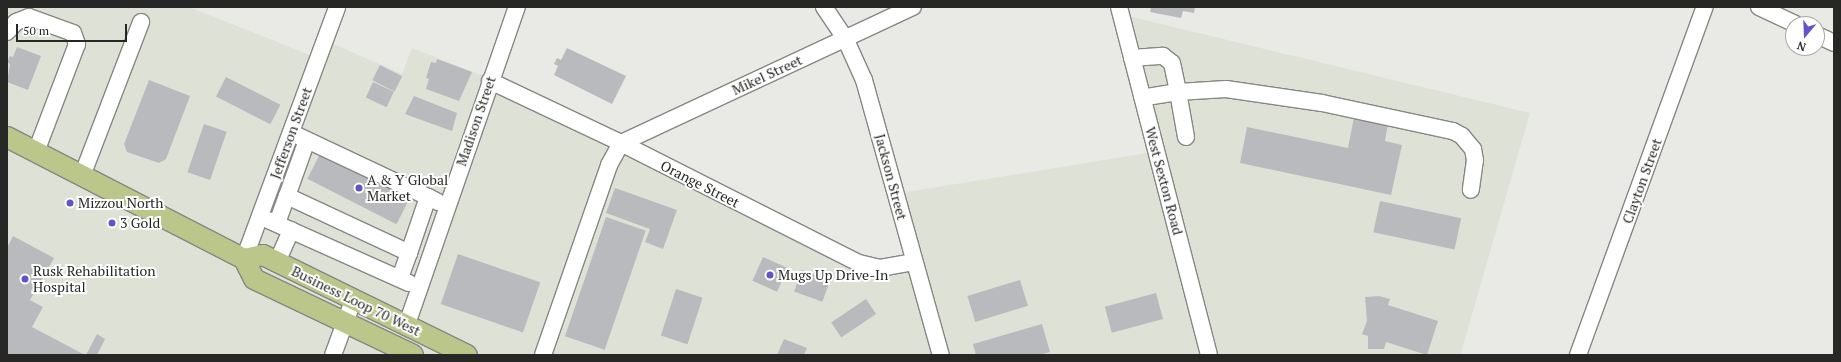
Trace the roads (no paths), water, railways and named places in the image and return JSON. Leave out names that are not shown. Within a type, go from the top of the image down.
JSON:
[{"type":"main road","points":[[7,137],[244,259]]},
{"type":"main road","name":"Business Loop 70 West","points":[[413,355],[254,279],[244,259],[263,255],[406,327],[467,355]]},
{"type":"street","name":"Jefferson Street","points":[[244,259],[292,133],[337,7]]},
{"type":"street","name":"Madison Street","points":[[406,327],[490,81],[517,7]]},
{"type":"street","name":"Jackson Street","points":[[824,7],[845,38],[864,80],[941,355]]},
{"type":"street","name":"Mikel Street","points":[[621,143],[913,7]]},
{"type":"street","name":"West Sexton Road","points":[[1119,7],[1209,355]]},
{"type":"street","name":"Clayton Street","points":[[1578,355],[1705,7]]},
{"type":"street","points":[[1759,7],[1785,19]]},
{"type":"street","points":[[7,32],[16,22],[29,17],[73,33],[77,44],[36,152]]},
{"type":"street","points":[[82,176],[140,22]]},
{"type":"street","points":[[1132,58],[1163,56],[1169,58],[1178,92],[1186,137]]},
{"type":"street","name":"Orange Street","points":[[490,81],[621,143],[858,263],[880,268],[914,262]]},
{"type":"street","points":[[1142,98],[1178,92],[1226,89],[1262,93],[1453,131],[1462,136],[1473,149],[1474,170],[1471,190]]},
{"type":"street","points":[[292,133],[447,207]]},
{"type":"street","points":[[277,262],[284,226],[287,196],[307,140]]},
{"type":"street","points":[[543,355],[609,165],[621,143]]},
{"type":"street","points":[[287,196],[409,252]]},
{"type":"street","points":[[400,278],[428,198]]},
{"type":"street","points":[[261,217],[400,278],[420,289]]},
{"type":"street","points":[[332,355],[343,322],[353,301]]},
{"type":"place","name":"A & Y Global Market","points":[[359,188]]},
{"type":"place","name":"Mizzou North","points":[[70,203]]},
{"type":"place","name":"3 Gold","points":[[112,223]]},
{"type":"place","name":"Mugs Up Drive-In","points":[[770,275]]},
{"type":"place","name":"Rusk Rehabilitation Hospital","points":[[25,279]]}]
